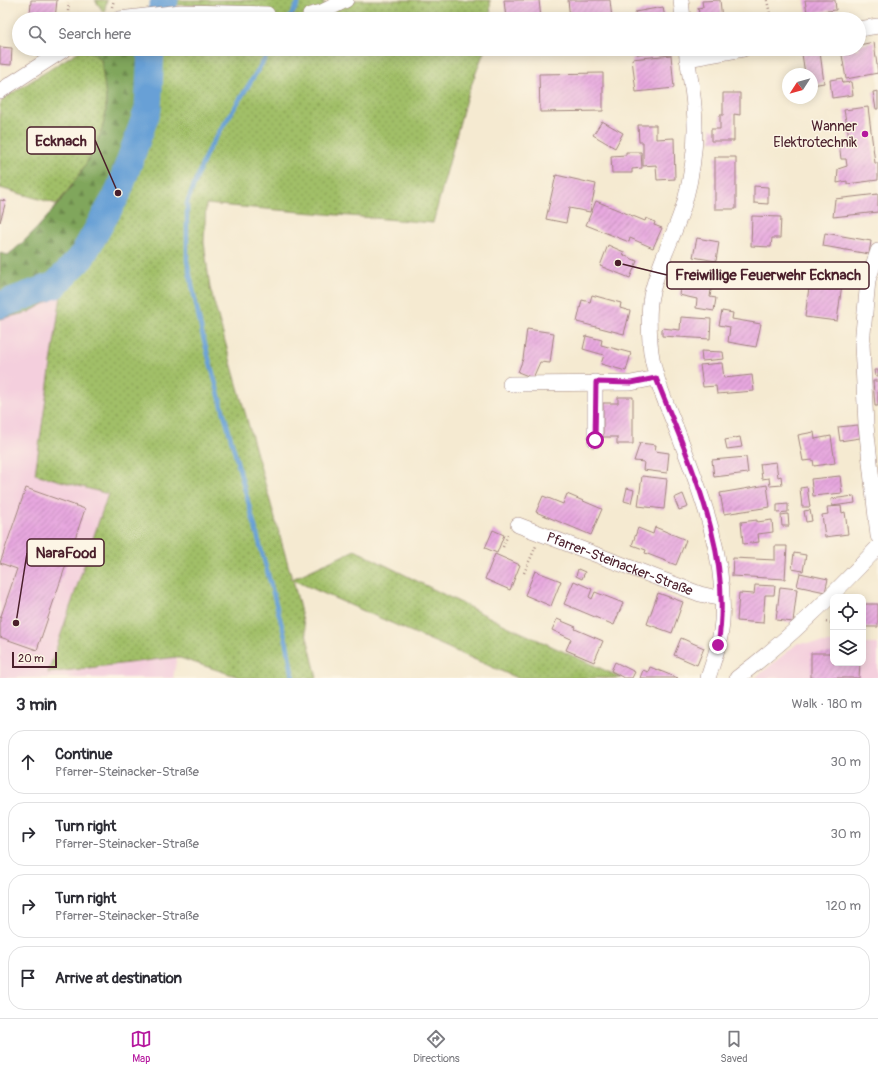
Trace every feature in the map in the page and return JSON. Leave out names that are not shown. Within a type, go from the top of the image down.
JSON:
[{"type":"street","points":[[322,12],[346,0]]},
{"type":"street","points":[[681,0],[682,12]]},
{"type":"street","points":[[866,28],[878,26]]},
{"type":"street","points":[[0,91],[54,56]]},
{"type":"street","points":[[687,56],[694,108],[694,149],[685,200],[651,297],[649,318],[650,344],[656,378],[682,441],[706,512],[716,552],[722,599],[722,622],[708,678]]},
{"type":"street","points":[[878,250],[868,280],[871,307],[862,344],[863,386],[878,536]]},
{"type":"street","points":[[510,384],[596,382],[631,383],[656,378]]},
{"type":"street","points":[[595,440],[596,382]]},
{"type":"street","name":"Pfarrer-Steinacker-Straße","points":[[518,525],[700,594],[722,599]]},
{"type":"street","points":[[737,678],[796,630],[842,586],[878,547]]},
{"type":"path","points":[[768,0],[770,12]]},
{"type":"path","points":[[68,12],[69,3]]},
{"type":"path","points":[[524,573],[541,534]]},
{"type":"shaded area","points":[[61,294],[35,474],[108,494],[48,673],[177,657],[173,678],[0,678],[0,319],[29,312]]},
{"type":"shaded area","points":[[798,643],[830,643],[830,666],[866,666],[866,644],[878,644],[878,678],[755,678]]},
{"type":"green space","points":[[95,0],[107,0],[103,12]]},
{"type":"green space","points":[[175,0],[325,0],[322,4],[350,4],[355,0],[490,0],[491,12],[241,12],[233,5],[175,5]]},
{"type":"green space","points":[[71,56],[96,56],[101,59],[106,96],[106,111],[102,130],[98,142],[86,164],[57,204],[0,188],[0,105],[3,99]]},
{"type":"green space","points":[[96,56],[163,56],[153,110],[124,190],[75,275],[61,295],[29,312],[0,319],[0,253],[8,255],[37,228],[52,211],[67,193],[80,173],[100,135],[106,110],[101,59]]},
{"type":"green space","points":[[163,56],[482,56],[466,99],[433,223],[206,204],[204,242],[210,288],[292,579],[355,550],[507,626],[622,678],[517,678],[293,580],[317,678],[242,678],[177,657],[48,673],[108,494],[35,474],[61,295],[78,272],[124,190],[153,110]]},
{"type":"building","points":[[31,0],[57,0],[56,12],[30,12]]},
{"type":"building","points":[[504,0],[539,0],[540,12],[505,12]]},
{"type":"building","points":[[568,0],[610,0],[611,12],[569,12]]},
{"type":"building","points":[[720,0],[721,12],[699,12],[698,8],[703,7],[702,1]]},
{"type":"building","points":[[805,0],[835,0],[836,10],[807,12]]},
{"type":"building","points":[[663,7],[664,12],[635,12]]},
{"type":"building","points":[[874,42],[878,73],[846,79],[842,56],[866,56],[866,44]]},
{"type":"building","points":[[0,47],[12,48],[11,65],[0,64]]},
{"type":"building","points":[[671,56],[674,88],[636,92],[632,59]]},
{"type":"building","points":[[802,56],[821,56],[824,83],[818,84],[818,68],[804,68]]},
{"type":"building","points":[[603,73],[603,111],[540,112],[539,74]]},
{"type":"building","points":[[842,78],[843,83],[851,82],[853,95],[832,98],[830,80]]},
{"type":"building","points":[[878,91],[878,109],[876,109],[873,92]]},
{"type":"building","points":[[723,93],[740,93],[740,115],[734,114],[734,141],[711,141],[711,129],[720,129],[720,115],[723,115]]},
{"type":"building","points":[[868,107],[875,163],[878,163],[878,180],[847,184],[847,181],[837,183],[838,169],[847,166],[846,159],[841,159],[839,143],[850,142],[844,110]]},
{"type":"building","points":[[602,121],[623,133],[615,148],[593,135]]},
{"type":"building","points":[[638,125],[656,125],[656,139],[674,138],[675,179],[657,180],[656,165],[643,166],[643,142],[639,142]]},
{"type":"building","points":[[626,152],[641,152],[642,168],[632,169],[632,173],[612,173],[611,156],[626,155]]},
{"type":"building","points":[[715,157],[736,157],[736,209],[715,209]]},
{"type":"building","points":[[556,175],[596,184],[590,212],[569,208],[566,223],[546,219]]},
{"type":"building","points":[[754,186],[768,187],[768,204],[754,203]]},
{"type":"building","points":[[878,194],[878,212],[833,217],[835,199]]},
{"type":"building","points":[[0,200],[6,201],[0,222]]},
{"type":"building","points":[[596,201],[645,221],[646,218],[655,222],[654,225],[662,228],[653,248],[630,238],[629,242],[586,225]]},
{"type":"building","points":[[752,216],[781,217],[780,238],[772,238],[771,247],[751,246]]},
{"type":"building","points":[[825,233],[871,241],[869,254],[823,246]]},
{"type":"building","points":[[697,238],[719,242],[716,261],[693,257]]},
{"type":"building","points":[[608,245],[624,252],[623,255],[637,261],[630,278],[600,266]]},
{"type":"building","points":[[682,277],[712,283],[710,297],[716,298],[714,311],[696,308],[697,299],[679,295]]},
{"type":"building","points":[[810,280],[842,284],[837,321],[805,317]]},
{"type":"building","points":[[592,295],[621,303],[620,308],[630,311],[624,334],[577,322],[582,300],[590,302]]},
{"type":"building","points":[[722,311],[733,313],[732,319],[761,324],[756,347],[728,342],[730,327],[719,325]]},
{"type":"building","points":[[681,317],[711,319],[710,339],[662,336],[662,328],[680,330]]},
{"type":"building","points":[[527,329],[554,333],[550,363],[540,362],[533,378],[518,372],[523,359]]},
{"type":"building","points":[[586,336],[602,340],[601,345],[631,353],[626,371],[601,364],[604,355],[583,349]]},
{"type":"building","points":[[701,351],[723,352],[724,359],[702,361]]},
{"type":"building","points":[[722,363],[724,378],[752,375],[754,391],[717,394],[716,386],[703,387],[700,365]]},
{"type":"building","points":[[874,370],[878,370],[878,376],[875,376]]},
{"type":"building","points":[[873,381],[878,381],[878,406],[875,406]]},
{"type":"building","points":[[618,397],[633,397],[633,444],[617,444],[617,437],[603,437],[603,403],[618,403]]},
{"type":"building","points":[[858,425],[860,438],[840,441],[838,427]]},
{"type":"building","points":[[814,432],[815,439],[831,436],[835,463],[814,466],[813,460],[803,461],[798,435]]},
{"type":"building","points":[[740,437],[742,447],[727,449],[725,440]]},
{"type":"building","points":[[640,443],[656,445],[655,451],[669,453],[667,473],[643,470],[644,462],[634,461]]},
{"type":"building","points":[[746,457],[748,473],[714,477],[712,460]]},
{"type":"building","points":[[776,462],[778,477],[781,476],[782,485],[770,486],[769,478],[762,479],[760,464]]},
{"type":"building","points":[[642,476],[667,479],[664,509],[638,506]]},
{"type":"building","points":[[840,476],[842,493],[813,496],[811,479]]},
{"type":"building","points":[[767,485],[770,507],[724,514],[720,493]]},
{"type":"building","points":[[807,487],[810,507],[802,507],[800,488]]},
{"type":"building","points":[[26,488],[85,509],[37,650],[0,637],[0,619],[17,569],[0,563]]},
{"type":"building","points":[[627,488],[634,490],[631,503],[624,501]]},
{"type":"building","points":[[567,494],[602,509],[591,535],[536,512],[543,496],[563,504]]},
{"type":"building","points":[[683,494],[688,507],[679,510],[674,498]]},
{"type":"building","points":[[854,496],[855,503],[832,506],[831,499]]},
{"type":"building","points":[[788,504],[788,512],[777,513],[777,505]]},
{"type":"building","points":[[841,506],[842,513],[845,512],[848,534],[825,537],[822,515],[828,514],[827,507]]},
{"type":"building","points":[[810,510],[812,521],[806,522],[804,511]]},
{"type":"building","points":[[788,514],[789,526],[782,526],[781,515]]},
{"type":"building","points":[[757,520],[757,522],[772,520],[773,532],[758,534],[759,542],[743,544],[741,522]]},
{"type":"building","points":[[655,527],[686,540],[676,565],[645,553],[646,550],[632,545],[638,528],[653,534]]},
{"type":"building","points":[[493,530],[504,535],[497,553],[485,548]]},
{"type":"building","points":[[775,546],[787,546],[785,579],[732,576],[733,558],[775,560]]},
{"type":"building","points":[[794,553],[806,555],[803,571],[792,569]]},
{"type":"building","points":[[495,554],[520,565],[510,590],[485,579]]},
{"type":"building","points":[[578,569],[585,572],[582,579],[576,576]]},
{"type":"building","points":[[535,571],[561,581],[551,606],[525,595]]},
{"type":"building","points":[[800,573],[828,579],[825,592],[797,586]]},
{"type":"building","points":[[574,581],[592,589],[589,597],[592,599],[595,592],[623,603],[614,625],[564,604]]},
{"type":"building","points":[[755,585],[775,586],[774,595],[765,595],[763,623],[737,621],[739,593],[754,594]]},
{"type":"building","points":[[780,587],[797,589],[793,622],[776,620]]},
{"type":"building","points":[[658,593],[683,602],[672,633],[647,624]]},
{"type":"building","points":[[866,604],[878,604],[878,627],[866,627]]},
{"type":"building","points":[[557,619],[576,627],[575,629],[603,641],[594,662],[566,650],[571,639],[552,630]]},
{"type":"building","points":[[681,638],[704,648],[697,665],[674,655]]},
{"type":"building","points":[[811,653],[830,653],[830,666],[860,666],[859,678],[811,678]]},
{"type":"building","points":[[615,662],[635,672],[632,678],[624,678],[611,671]]},
{"type":"building","points":[[650,667],[678,678],[640,678],[643,670],[648,672]]},
{"type":"waterway","points":[[161,12],[165,0]]},
{"type":"waterway","points":[[293,12],[300,0]]},
{"type":"waterway","points":[[0,305],[55,285],[81,258],[118,193],[148,109],[151,56]]},
{"type":"waterway","points":[[267,56],[207,152],[187,203],[187,261],[202,333],[287,644],[293,678]]},
{"type":"place","name":"Wanner Elektrotechnik","points":[[865,134]]},
{"type":"place","name":"Ecknach","points":[[118,193]]},
{"type":"place","name":"Freiwillige Feuerwehr Ecknach","points":[[618,263]]},
{"type":"place","name":"NaraFood","points":[[16,623]]},
{"type":"route","points":[[595,440],[596,382],[631,383],[656,378],[682,441],[706,512],[716,552],[721,580],[722,599],[722,622],[718,645]]}]
